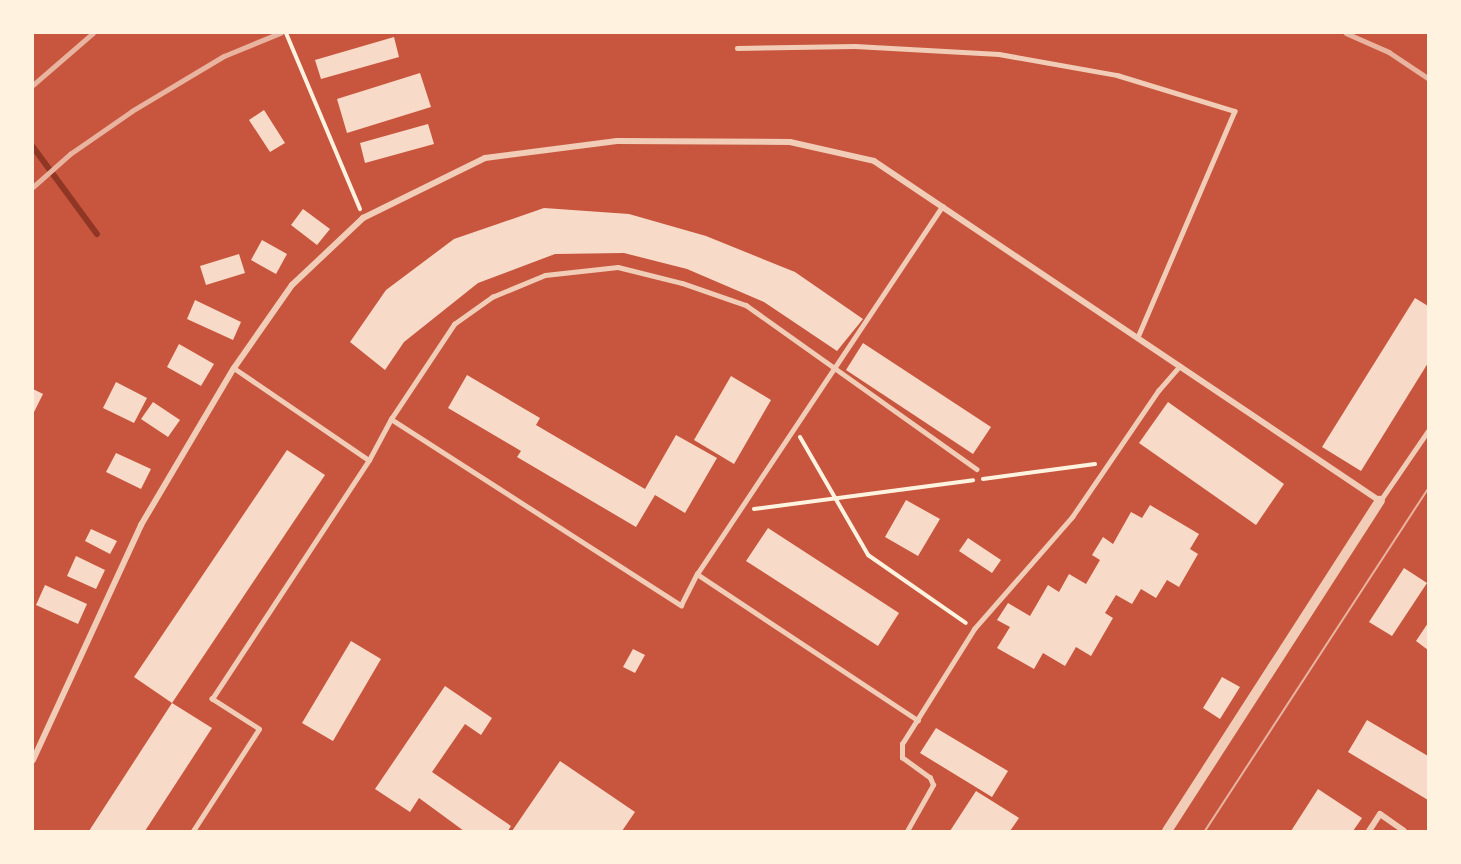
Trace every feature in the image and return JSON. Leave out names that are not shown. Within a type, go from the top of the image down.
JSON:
[{"type":"street","points":[[33,760],[141,525],[234,368],[292,285],[363,218],[485,158],[617,141],[790,142],[874,161],[1380,501],[1167,831]]},
{"type":"street","points":[[1369,831],[1380,814],[1404,831]]},
{"type":"lane","points":[[737,48],[855,46],[999,54],[1117,75],[1234,111],[1138,338]]},
{"type":"lane","points":[[391,419],[681,604],[697,574],[942,206]]},
{"type":"lane","points":[[193,831],[258,729],[212,699],[369,460],[391,419],[454,324],[492,297],[555,274],[618,267],[682,283],[746,306],[977,469]]},
{"type":"lane","points":[[907,831],[933,785],[899,752],[974,629],[1072,518],[1180,366]]},
{"type":"lane","points":[[234,368],[369,460]]},
{"type":"lane","points":[[1380,501],[1428,431]]},
{"type":"lane","points":[[697,574],[918,720]]},
{"type":"path","points":[[286,33],[363,218]]},
{"type":"path","points":[[795,428],[868,555],[974,629]]},
{"type":"path","points":[[739,511],[1110,462]]},
{"type":"building","points":[[394,37],[399,57],[321,79],[315,60]]},
{"type":"building","points":[[420,73],[431,107],[347,133],[337,99]]},
{"type":"building","points":[[264,110],[285,143],[270,152],[249,120]]},
{"type":"building","points":[[428,124],[434,144],[365,163],[360,143]]},
{"type":"building","points":[[544,208],[629,214],[706,236],[795,272],[863,319],[837,351],[764,302],[687,269],[624,253],[555,254],[478,283],[404,342],[385,370],[350,342],[386,290],[454,239]]},
{"type":"building","points":[[303,209],[330,229],[317,245],[291,225]]},
{"type":"building","points":[[262,240],[287,254],[276,274],[251,260]]},
{"type":"building","points":[[239,254],[245,273],[206,285],[200,266]]},
{"type":"building","points":[[1415,298],[1428,306],[1428,363],[1361,471],[1322,447]]},
{"type":"building","points":[[195,300],[241,322],[233,340],[187,319]]},
{"type":"building","points":[[863,343],[991,427],[973,454],[846,370]]},
{"type":"building","points":[[179,344],[214,364],[201,386],[167,367]]},
{"type":"building","points":[[467,375],[540,418],[536,425],[645,489],[676,435],[717,458],[685,513],[655,495],[636,527],[517,457],[521,451],[448,408]]},
{"type":"building","points":[[731,376],[771,400],[734,464],[694,440]]},
{"type":"building","points":[[116,382],[147,398],[134,423],[103,408]]},
{"type":"building","points":[[33,389],[43,394],[33,414]]},
{"type":"building","points":[[153,402],[180,420],[168,437],[141,419]]},
{"type":"building","points":[[1168,402],[1284,484],[1256,525],[1139,443]]},
{"type":"building","points":[[287,450],[325,475],[172,703],[134,677]]},
{"type":"building","points":[[116,453],[151,469],[141,489],[106,472]]},
{"type":"building","points":[[906,500],[940,519],[918,556],[885,537]]},
{"type":"building","points":[[1150,505],[1199,534],[1190,549],[1198,554],[1179,587],[1167,580],[1156,598],[1141,589],[1132,604],[1116,595],[1105,613],[1113,618],[1091,656],[1076,647],[1065,666],[1043,653],[1034,669],[997,648],[1010,627],[997,620],[1008,603],[1030,616],[1048,585],[1059,592],[1069,574],[1086,584],[1100,560],[1092,555],[1103,537],[1113,544],[1131,512],[1142,518]]},
{"type":"building","points":[[768,528],[899,613],[878,646],[746,561]]},
{"type":"building","points":[[91,529],[117,541],[110,554],[85,541]]},
{"type":"building","points":[[968,538],[1001,560],[992,573],[959,551]]},
{"type":"building","points":[[76,556],[105,570],[96,589],[67,576]]},
{"type":"building","points":[[1404,568],[1427,583],[1392,636],[1369,622]]},
{"type":"building","points":[[45,585],[87,604],[78,624],[36,605]]},
{"type":"building","points":[[1428,623],[1428,650],[1416,641]]},
{"type":"building","points":[[351,641],[381,659],[333,741],[302,723]]},
{"type":"building","points":[[633,649],[645,655],[635,673],[623,667]]},
{"type":"building","points":[[1222,677],[1240,687],[1220,719],[1203,708]]},
{"type":"building","points":[[445,686],[492,718],[481,735],[465,724],[432,772],[511,826],[508,831],[464,831],[419,798],[410,812],[375,789]]},
{"type":"building","points":[[172,703],[212,728],[145,831],[89,831]]},
{"type":"building","points":[[1367,720],[1428,756],[1428,800],[1348,752]]},
{"type":"building","points":[[936,728],[1008,771],[992,797],[920,753]]},
{"type":"building","points":[[560,761],[635,812],[622,831],[512,831]]},
{"type":"building","points":[[1318,789],[1362,818],[1353,831],[1291,831]]},
{"type":"building","points":[[976,791],[1019,818],[1010,831],[950,831]]},
{"type":"waterway","points":[[33,147],[97,234]]},
{"type":"tram line","points":[[1205,831],[1428,489]]},
{"type":"railway","points":[[33,85],[93,33]]},
{"type":"railway","points":[[33,187],[70,154],[132,111],[224,56],[280,33]]},
{"type":"railway","points":[[1346,33],[1389,52],[1428,78]]}]
